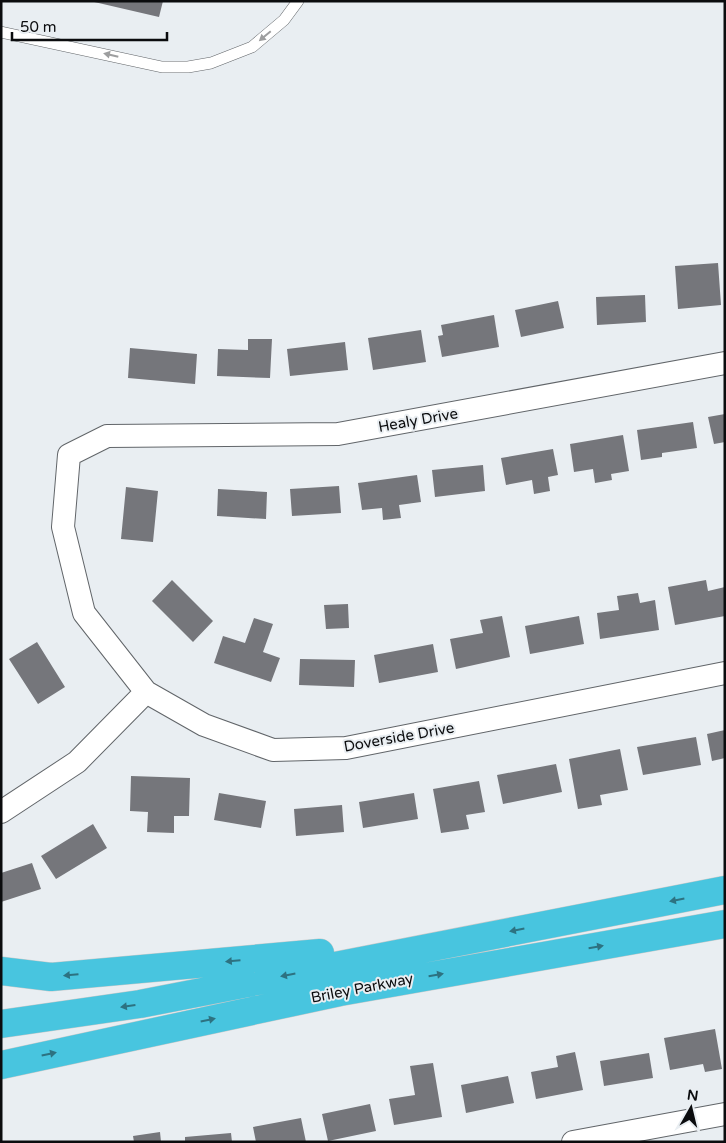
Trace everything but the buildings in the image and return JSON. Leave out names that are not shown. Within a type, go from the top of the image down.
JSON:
[{"type":"highway","name":"Briley Parkway","points":[[1,1024],[140,1004],[725,890]]},
{"type":"highway","name":"Briley Parkway","points":[[1,1065],[340,992],[725,924]]},
{"type":"highway","points":[[1,971],[51,977],[473,939]]},
{"type":"street","name":"Healy Drive","points":[[107,436],[338,434],[725,363]]},
{"type":"street","name":"Doverside Drive","points":[[107,436],[69,455],[63,527],[84,613],[146,692],[204,725],[272,750],[346,748],[725,673]]},
{"type":"street","points":[[1,812],[77,762],[146,692]]},
{"type":"street","points":[[584,1141],[725,1114]]},
{"type":"lane","points":[[1,32],[162,67],[188,68],[211,63],[252,47],[284,20],[298,1]]}]
